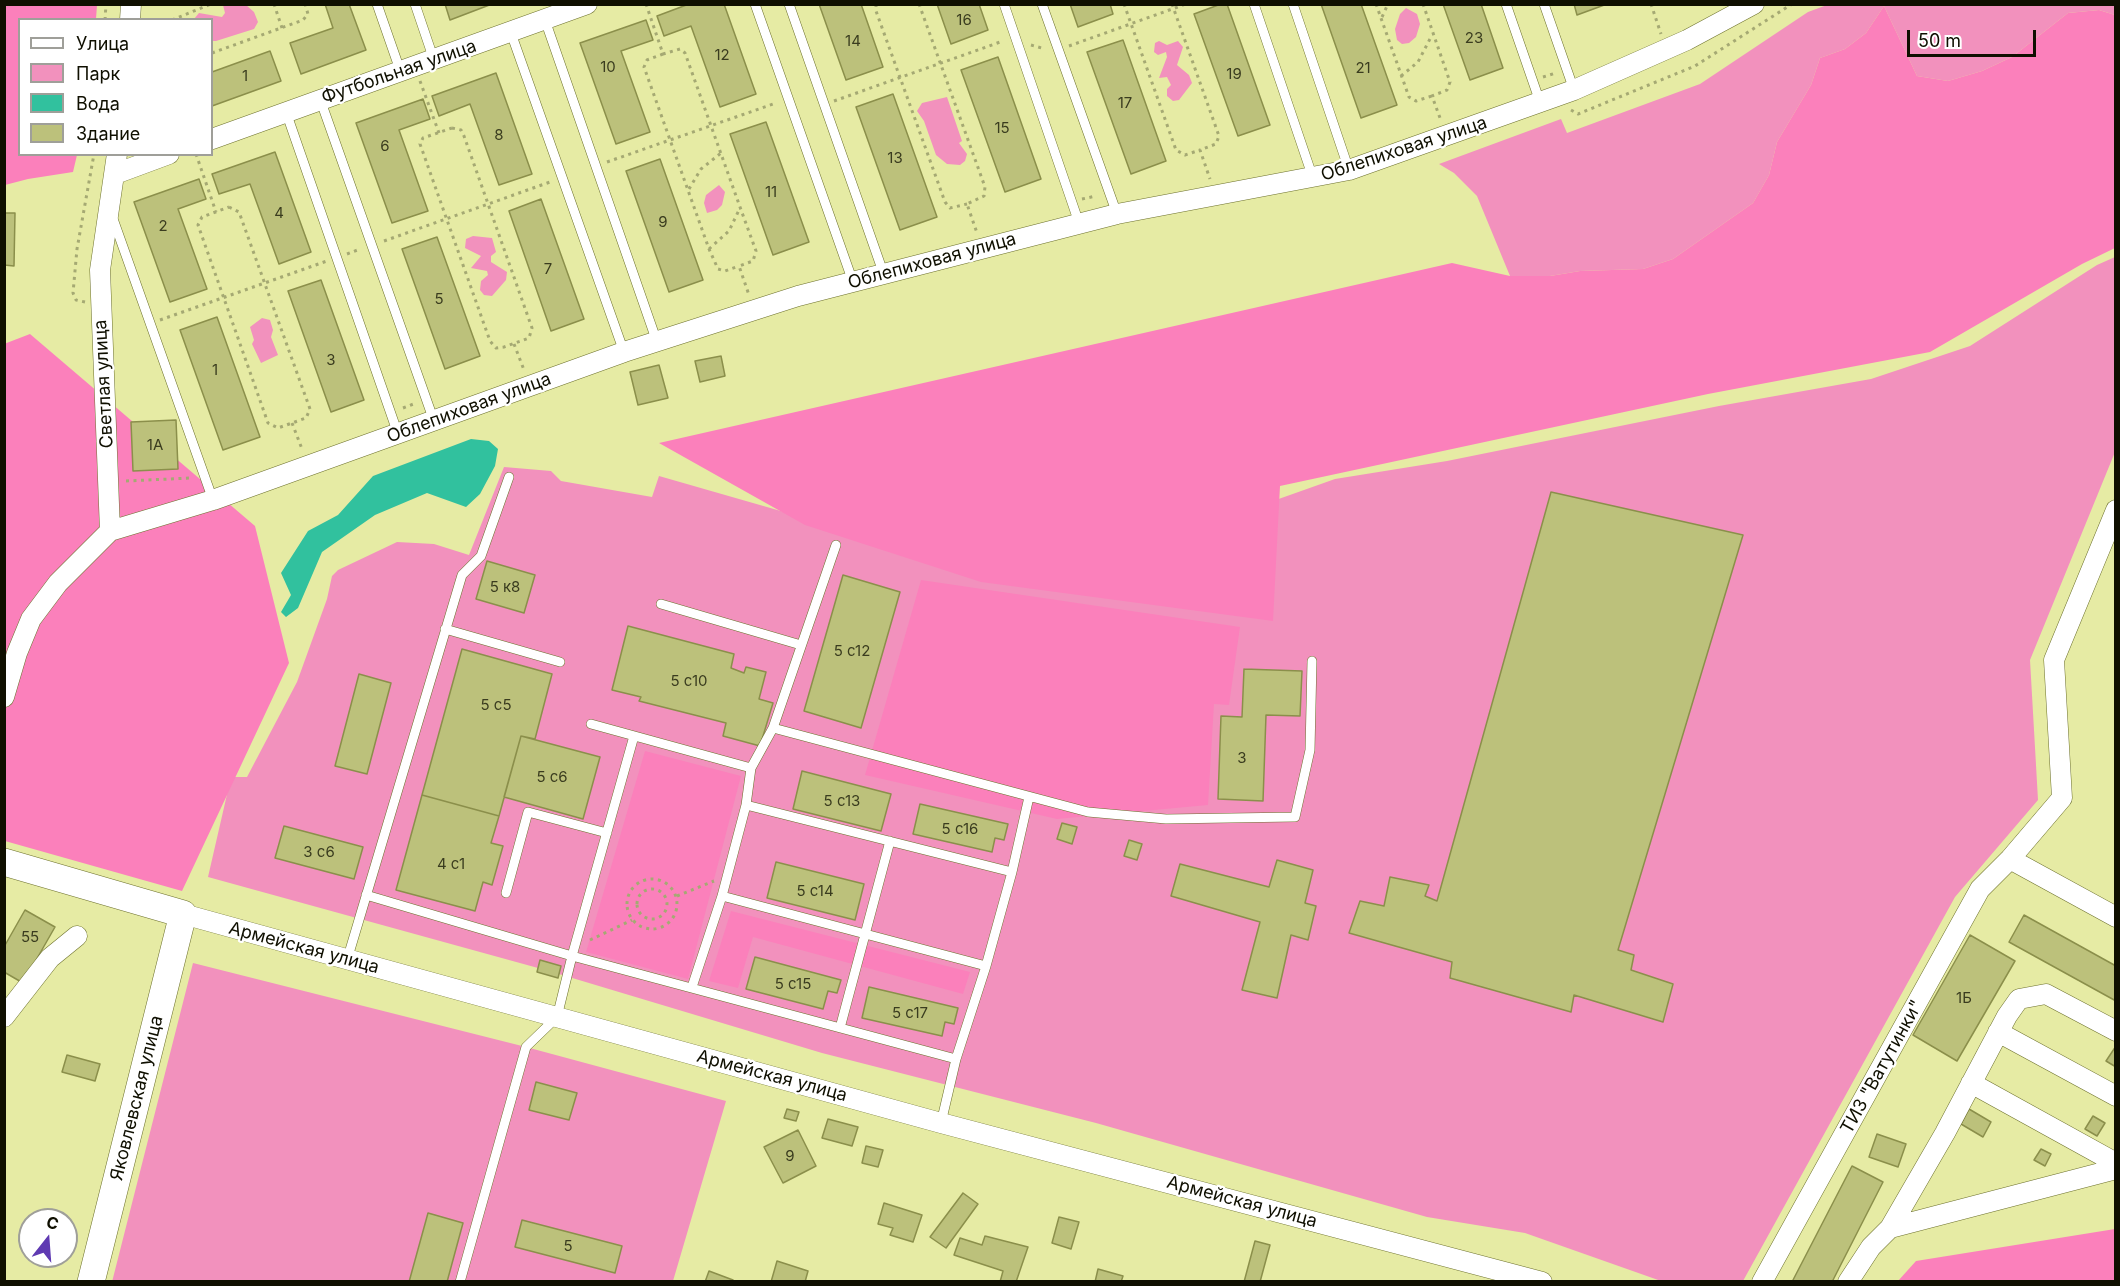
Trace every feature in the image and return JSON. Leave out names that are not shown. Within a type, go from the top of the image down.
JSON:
[{"type":"street","name":"Футбольная улица","points":[[213,139],[587,4]]},
{"type":"street","name":"Облепиховая улица","points":[[110,531],[213,500],[624,352],[754,309],[883,272],[1117,214],[1216,194],[1313,179],[1349,170],[1569,92],[1667,50],[1754,4]]},
{"type":"street","points":[[116,164],[158,156]]},
{"type":"street","name":"Светлая улица","points":[[110,531],[100,301],[103,238],[116,164]]},
{"type":"street","name":"ТИЗ \"Ватутинки\"","points":[[1762,1281],[1980,889],[2010,859],[2062,798],[2054,660],[2115,510]]},
{"type":"street","points":[[4,697],[16,653],[31,619],[58,583],[110,531]]},
{"type":"street","points":[[2010,859],[2115,917]]},
{"type":"street","name":"Армейская улица","points":[[4,862],[347,960],[941,1123],[1542,1281]]},
{"type":"street","name":"Яковлевская улица","points":[[91,1281],[183,914]]},
{"type":"street","points":[[4,1017],[50,958],[77,936]]},
{"type":"street","points":[[1848,1281],[1871,1247],[1890,1228],[1998,1032],[2019,999],[2046,994],[2115,1031]]},
{"type":"street","points":[[1998,1032],[2115,1096]]},
{"type":"street","points":[[1971,1083],[2115,1163]]},
{"type":"street","points":[[1890,1228],[2115,1169]]},
{"type":"lane","points":[[376,4],[408,68]]},
{"type":"lane","points":[[415,4],[434,60]]},
{"type":"lane","points":[[755,4],[853,282]]},
{"type":"lane","points":[[789,4],[883,272]]},
{"type":"lane","points":[[1004,4],[1079,223]]},
{"type":"lane","points":[[1042,4],[1117,214]]},
{"type":"lane","points":[[1254,4],[1313,179]]},
{"type":"lane","points":[[1293,4],[1349,170]]},
{"type":"lane","points":[[1506,4],[1540,102]]},
{"type":"lane","points":[[1544,4],[1567,69],[1569,92]]},
{"type":"lane","points":[[545,20],[657,342]]},
{"type":"lane","points":[[511,33],[624,352]]},
{"type":"lane","points":[[320,99],[434,421]]},
{"type":"lane","points":[[286,112],[398,434]]},
{"type":"lane","points":[[108,206],[213,500]]},
{"type":"lane","points":[[347,960],[462,575],[481,556],[509,477]]},
{"type":"lane","points":[[692,987],[722,896],[746,805],[751,768],[773,728],[836,545]]},
{"type":"lane","points":[[661,604],[801,645]]},
{"type":"lane","points":[[445,629],[560,662]]},
{"type":"lane","points":[[773,728],[1088,812],[1166,819],[1295,817],[1310,750],[1312,660]]},
{"type":"lane","points":[[591,724],[751,768]]},
{"type":"lane","points":[[460,1281],[526,1047],[557,1017],[634,736]]},
{"type":"lane","points":[[941,1123],[956,1059],[986,966],[1012,872],[1029,797]]},
{"type":"lane","points":[[746,805],[1012,872]]},
{"type":"lane","points":[[506,893],[528,812],[607,833]]},
{"type":"lane","points":[[840,1028],[890,841]]},
{"type":"lane","points":[[366,895],[956,1059]]},
{"type":"lane","points":[[722,896],[986,966]]},
{"type":"path","points":[[177,18],[211,4]]},
{"type":"path","points":[[274,4],[282,28]]},
{"type":"path","points":[[213,53],[306,18],[308,14],[305,4]]},
{"type":"path","points":[[646,4],[663,54]]},
{"type":"path","points":[[876,4],[876,11],[946,205],[955,208],[984,196],[985,187],[919,4]]},
{"type":"path","points":[[1124,4],[1176,150],[1185,155],[1216,144],[1219,136],[1172,7]]},
{"type":"path","points":[[825,105],[1016,37],[1047,50],[1058,50],[1172,7],[1186,4]]},
{"type":"path","points":[[1376,4],[1401,75],[1412,99],[1419,100],[1447,90],[1450,82],[1423,4]]},
{"type":"path","points":[[1381,18],[1388,4]]},
{"type":"path","points":[[1651,4],[1667,50]]},
{"type":"path","points":[[1569,92],[1572,113],[1578,114],[1695,66],[1792,4]]},
{"type":"path","points":[[1401,75],[1418,62],[1433,34]]},
{"type":"path","points":[[680,49],[685,53],[756,255],[753,261],[725,271],[718,270],[644,67],[647,60],[663,54],[680,49]]},
{"type":"path","points":[[408,68],[439,133]]},
{"type":"path","points":[[1533,81],[1567,69]]},
{"type":"path","points":[[1432,96],[1447,136]]},
{"type":"path","points":[[596,166],[788,99]]},
{"type":"path","points":[[452,128],[461,130],[488,204],[532,328],[529,338],[496,348],[492,345],[420,144],[423,138],[452,128]]},
{"type":"path","points":[[1200,150],[1216,194]]},
{"type":"path","points":[[689,191],[701,169],[721,153]]},
{"type":"path","points":[[94,156],[78,243],[73,293],[80,302],[100,301]]},
{"type":"path","points":[[197,156],[216,212]]},
{"type":"path","points":[[339,256],[563,178]]},
{"type":"path","points":[[1072,202],[1109,192]]},
{"type":"path","points":[[967,204],[982,247]]},
{"type":"path","points":[[232,207],[239,212],[265,283],[310,408],[306,418],[278,428],[268,423],[198,225],[199,219],[232,207]]},
{"type":"path","points":[[709,249],[729,231],[740,207]]},
{"type":"path","points":[[150,324],[329,260]]},
{"type":"path","points":[[739,266],[754,309]]},
{"type":"path","points":[[514,344],[530,386]]},
{"type":"path","points":[[391,412],[426,400]]},
{"type":"path","points":[[292,423],[308,466]]},
{"type":"path","points":[[109,482],[205,477]]},
{"type":"path","points":[[676,896],[727,876]]},
{"type":"path","points":[[652,879],[667,884],[676,896],[677,912],[668,925],[653,930],[638,926],[628,913],[628,897],[637,884],[644,880],[652,879]]},
{"type":"path","points":[[657,890],[664,895],[667,909],[657,919],[648,919],[640,914],[638,900],[643,892],[657,890]]},
{"type":"path","points":[[573,952],[632,920]]},
{"type":"green space","points":[[223,5],[246,5],[254,12],[258,22],[254,29],[213,41],[213,18],[195,18],[199,13],[222,17],[225,13]]},
{"type":"green space","points":[[1827,5],[2115,5],[2115,15],[2099,10],[2068,13],[2012,57],[1982,71],[1948,81],[1917,76],[1884,6],[1866,33],[1845,49],[1820,58],[1811,85],[1777,142],[1769,175],[1753,203],[1673,259],[1643,269],[1580,271],[1550,276],[1510,276],[1477,196],[1454,173],[1439,164],[1561,119],[1567,133],[1700,84],[1808,12]]},
{"type":"green space","points":[[1406,8],[1417,14],[1420,24],[1416,37],[1409,43],[1402,44],[1397,40],[1395,29],[1400,14]]},
{"type":"green space","points":[[1159,41],[1167,45],[1178,41],[1183,47],[1177,65],[1189,75],[1192,83],[1179,100],[1173,101],[1167,96],[1167,89],[1171,85],[1167,77],[1159,78],[1167,57],[1166,52],[1158,55],[1154,52],[1155,43]]},
{"type":"green space","points":[[947,97],[962,141],[959,143],[967,154],[965,161],[960,165],[947,164],[936,155],[924,121],[917,111],[922,103]]},
{"type":"green space","points":[[719,185],[725,192],[722,205],[717,210],[707,213],[704,203],[706,195]]},
{"type":"green space","points":[[473,236],[492,238],[496,252],[491,256],[491,262],[507,272],[506,280],[492,296],[484,295],[480,290],[481,281],[488,275],[487,271],[471,268],[481,256],[465,248],[466,239]]},
{"type":"green space","points":[[2115,257],[2115,452],[2030,660],[2038,800],[1955,897],[1743,1281],[1661,1281],[1525,1233],[1427,1217],[1096,1123],[822,1053],[559,974],[561,966],[540,960],[538,968],[208,877],[231,777],[247,777],[297,682],[327,599],[332,576],[338,570],[397,542],[434,544],[469,555],[504,467],[551,471],[561,481],[652,497],[659,476],[906,547],[1273,501],[1335,479],[1447,461],[1719,406],[1871,379],[1970,346],[2097,265]]},
{"type":"green space","points":[[262,318],[270,320],[273,330],[271,337],[278,355],[261,363],[252,344],[254,340],[250,327]]},
{"type":"green space","points":[[193,963],[526,1047],[726,1101],[673,1281],[112,1282]]},
{"type":"shaded area","points":[[5,4],[97,5],[96,18],[18,18],[18,156],[77,156],[73,172],[5,185]]},
{"type":"shaded area","points":[[1884,6],[1917,76],[1948,81],[1982,71],[2012,57],[2068,13],[2099,10],[2115,15],[2115,248],[2082,264],[1930,352],[1708,394],[1280,486],[1273,621],[981,582],[805,525],[659,443],[1452,263],[1510,276],[1550,276],[1580,271],[1643,269],[1673,259],[1753,203],[1769,175],[1777,142],[1811,85],[1820,58],[1845,49],[1866,33]]},
{"type":"shaded area","points":[[30,334],[255,526],[289,663],[182,891],[5,841],[4,344]]},
{"type":"shaded area","points":[[921,580],[1240,627],[1229,705],[1214,704],[1208,805],[1057,819],[865,775]]},
{"type":"shaded area","points":[[645,751],[741,776],[688,979],[586,952]]},
{"type":"shaded area","points":[[731,911],[970,972],[963,994],[753,937],[738,988],[709,981]]},
{"type":"shaded area","points":[[2115,1229],[2115,1281],[1898,1281],[1916,1261]]},
{"type":"water","points":[[471,439],[489,441],[498,449],[495,466],[480,494],[466,507],[427,493],[375,515],[322,552],[298,608],[286,617],[281,612],[291,595],[281,573],[308,531],[338,515],[373,476]]},
{"type":"building","points":[[325,4],[349,4],[366,50],[301,74],[290,43],[333,28]]},
{"type":"building","points":[[445,4],[492,4],[450,20]]},
{"type":"building","points":[[689,4],[724,4],[756,94],[720,107],[691,26],[664,36],[657,16]]},
{"type":"building","points":[[819,4],[861,4],[883,67],[846,80]]},
{"type":"building","points":[[937,4],[979,4],[988,30],[951,44]]},
{"type":"building","points":[[1070,4],[1110,4],[1113,14],[1078,27]]},
{"type":"building","points":[[1227,4],[1270,125],[1238,136],[1194,14]]},
{"type":"building","points":[[1321,4],[1361,4],[1397,105],[1361,118]]},
{"type":"building","points":[[1443,4],[1481,4],[1503,68],[1470,80]]},
{"type":"building","points":[[1574,4],[1607,4],[1577,15]]},
{"type":"building","points":[[646,20],[653,40],[621,51],[650,132],[616,144],[580,43]]},
{"type":"building","points":[[1123,40],[1166,161],[1131,174],[1087,52]]},
{"type":"building","points":[[270,51],[281,81],[213,106],[213,72]]},
{"type":"building","points":[[998,57],[1041,179],[1005,192],[961,70]]},
{"type":"building","points":[[496,73],[532,174],[499,185],[470,104],[439,116],[432,96]]},
{"type":"building","points":[[893,94],[937,217],[900,230],[856,107]]},
{"type":"building","points":[[423,99],[430,119],[399,130],[428,211],[392,223],[356,123]]},
{"type":"building","points":[[766,122],[809,242],[773,255],[730,134]]},
{"type":"building","points":[[275,152],[311,252],[279,264],[250,184],[219,194],[212,174]]},
{"type":"building","points":[[660,159],[703,280],[669,292],[626,171]]},
{"type":"building","points":[[199,179],[206,199],[178,209],[207,289],[170,302],[134,202]]},
{"type":"building","points":[[541,199],[584,319],[551,331],[509,211]]},
{"type":"building","points":[[4,213],[15,213],[14,266],[4,265]]},
{"type":"building","points":[[437,237],[480,356],[445,369],[402,249]]},
{"type":"building","points":[[321,280],[364,400],[331,412],[288,291]]},
{"type":"building","points":[[217,317],[260,437],[223,450],[180,330]]},
{"type":"building","points":[[721,356],[725,376],[700,382],[695,361]]},
{"type":"building","points":[[659,365],[668,398],[638,405],[630,372]]},
{"type":"building","points":[[176,420],[178,469],[133,471],[131,422]]},
{"type":"building","points":[[1551,492],[1743,535],[1618,950],[1634,955],[1631,970],[1673,984],[1663,1022],[1574,995],[1571,1012],[1450,978],[1452,962],[1349,933],[1360,901],[1384,906],[1390,877],[1429,885],[1425,896],[1437,901]]},
{"type":"building","points":[[487,561],[535,575],[524,613],[476,599]]},
{"type":"building","points":[[843,575],[900,592],[861,728],[804,711]]},
{"type":"building","points":[[628,626],[734,654],[731,668],[744,673],[746,667],[766,672],[759,699],[773,703],[760,746],[723,736],[726,723],[639,701],[641,697],[612,690]]},
{"type":"building","points":[[462,649],[552,674],[535,739],[521,736],[499,816],[422,795]]},
{"type":"building","points":[[1244,669],[1302,671],[1300,716],[1266,715],[1263,801],[1218,799],[1221,716],[1242,717]]},
{"type":"building","points":[[359,674],[391,683],[367,774],[335,766]]},
{"type":"building","points":[[521,736],[600,757],[583,819],[504,797]]},
{"type":"building","points":[[802,771],[891,794],[881,831],[793,809]]},
{"type":"building","points":[[422,795],[499,816],[491,843],[503,846],[492,885],[483,882],[475,911],[396,890]]},
{"type":"building","points":[[920,804],[1008,824],[1004,840],[995,838],[992,852],[913,834]]},
{"type":"building","points":[[1062,823],[1077,827],[1072,844],[1057,839]]},
{"type":"building","points":[[284,826],[363,847],[354,879],[275,858]]},
{"type":"building","points":[[1129,840],[1142,844],[1137,860],[1124,856]]},
{"type":"building","points":[[1277,860],[1313,870],[1305,903],[1316,906],[1308,940],[1291,935],[1277,998],[1242,990],[1260,922],[1171,896],[1180,864],[1269,887]]},
{"type":"building","points":[[776,862],[864,884],[855,920],[767,898]]},
{"type":"building","points":[[25,910],[55,927],[23,983],[4,972],[4,947]]},
{"type":"building","points":[[2024,915],[2116,966],[2116,1001],[2009,942]]},
{"type":"building","points":[[1970,935],[2015,961],[1957,1061],[1913,1035]]},
{"type":"building","points":[[755,957],[841,980],[837,993],[828,991],[823,1009],[746,989]]},
{"type":"building","points":[[540,960],[561,966],[558,978],[537,972]]},
{"type":"building","points":[[869,987],[958,1008],[954,1024],[945,1022],[942,1036],[862,1018]]},
{"type":"building","points":[[2116,1046],[2116,1067],[2106,1061]]},
{"type":"building","points":[[67,1055],[100,1064],[95,1081],[62,1072]]},
{"type":"building","points":[[536,1082],[577,1093],[569,1120],[529,1110]]},
{"type":"building","points":[[787,1109],[799,1112],[796,1121],[784,1118]]},
{"type":"building","points":[[1969,1109],[1991,1122],[1983,1137],[1961,1124]]},
{"type":"building","points":[[2093,1116],[2105,1123],[2097,1136],[2085,1129]]},
{"type":"building","points":[[828,1119],[858,1127],[852,1146],[822,1138]]},
{"type":"building","points":[[798,1130],[816,1166],[783,1183],[764,1147]]},
{"type":"building","points":[[1877,1134],[1906,1144],[1898,1167],[1869,1157]]},
{"type":"building","points":[[866,1146],[883,1150],[878,1167],[862,1163]]},
{"type":"building","points":[[2041,1149],[2051,1154],[2045,1166],[2034,1160]]},
{"type":"building","points":[[1852,1166],[1883,1182],[1832,1282],[1796,1282],[1793,1280]]},
{"type":"building","points":[[963,1193],[978,1204],[946,1248],[930,1237]]},
{"type":"building","points":[[884,1203],[922,1215],[913,1242],[890,1235],[893,1228],[878,1224]]},
{"type":"building","points":[[428,1213],[463,1223],[447,1282],[409,1282]]},
{"type":"building","points":[[1059,1217],[1079,1222],[1071,1249],[1052,1243]]},
{"type":"building","points":[[522,1220],[622,1246],[615,1273],[515,1247]]},
{"type":"building","points":[[985,1236],[1028,1247],[1016,1282],[1000,1282],[1003,1271],[954,1255],[960,1238],[982,1245]]},
{"type":"building","points":[[1255,1241],[1270,1245],[1260,1282],[1244,1282]]},
{"type":"building","points":[[777,1261],[808,1271],[805,1282],[771,1282]]},
{"type":"building","points":[[1098,1269],[1123,1276],[1121,1282],[1095,1282]]},
{"type":"building","points":[[709,1271],[733,1280],[732,1282],[705,1282]]}]
